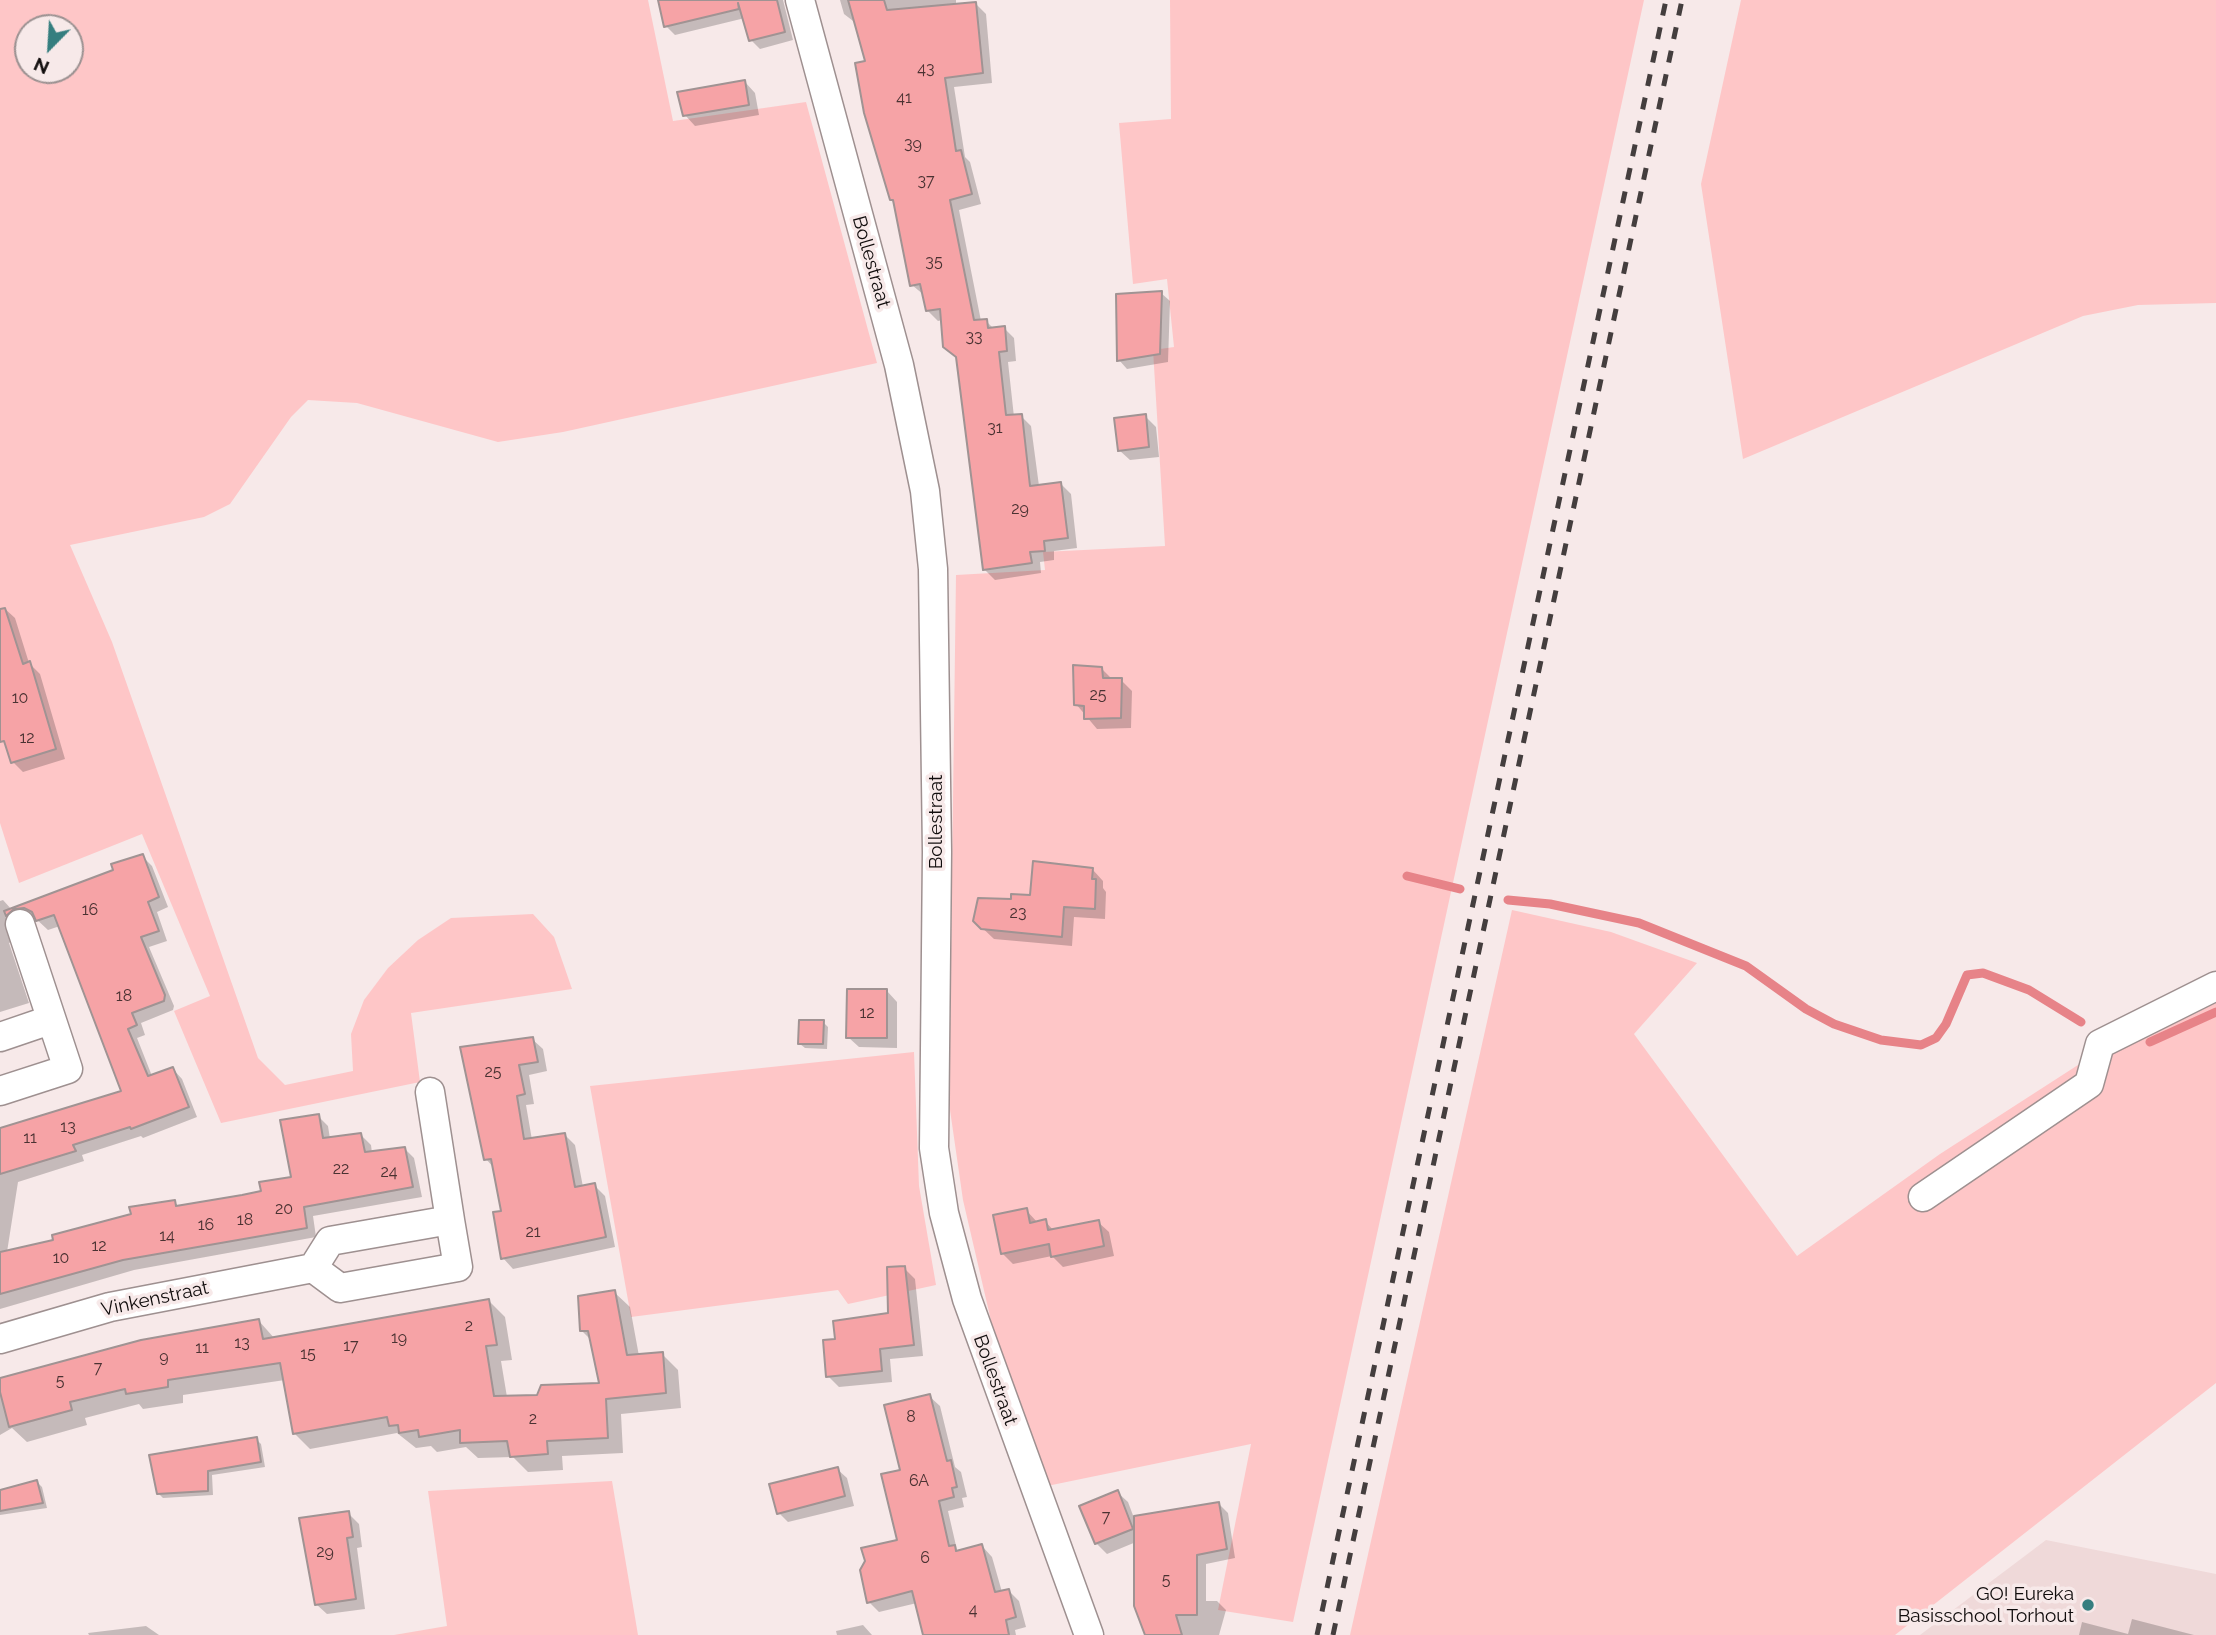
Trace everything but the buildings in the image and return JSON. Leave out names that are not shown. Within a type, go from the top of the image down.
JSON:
[{"type":"street","name":"Bollestraat","points":[[800,0],[900,365],[925,491],[933,569],[937,852],[934,1148],[944,1213],[967,1300],[1089,1635]]},
{"type":"street","points":[[0,1091],[68,1069],[20,924]]},
{"type":"street","points":[[1923,1197],[2089,1084],[2100,1044],[2216,986]]},
{"type":"street","points":[[0,1037],[50,1020]]},
{"type":"street","points":[[430,1092],[458,1267],[340,1288],[313,1268],[330,1241],[450,1220]]},
{"type":"street","name":"Vinkenstraat","points":[[0,1339],[110,1307],[313,1268]]},
{"type":"shaded area","points":[[0,0],[648,0],[673,121],[806,102],[877,363],[563,432],[498,442],[357,403],[308,400],[291,417],[230,504],[204,517],[70,545],[112,642],[258,1058],[285,1085],[353,1071],[351,1034],[364,1000],[388,968],[418,940],[451,918],[533,914],[554,937],[572,989],[411,1013],[420,1082],[221,1123],[174,1011],[210,996],[142,834],[19,883],[0,823]]},
{"type":"shaded area","points":[[1170,0],[1644,0],[1293,1622],[1218,1610],[1251,1444],[1047,1486],[999,1355],[963,1200],[949,1103],[956,575],[1045,570],[1043,552],[1165,546],[1153,350],[1174,347],[1167,279],[1133,284],[1119,123],[1171,119]]},
{"type":"shaded area","points":[[1741,0],[2216,0],[2216,303],[2138,305],[2083,316],[1743,459],[1701,184]]},
{"type":"shaded area","points":[[1512,910],[1611,932],[1697,963],[1634,1034],[1797,1256],[1940,1154],[2109,1045],[2216,992],[2216,1383],[1895,1635],[1350,1635]]},
{"type":"shaded area","points":[[914,1052],[919,1186],[936,1285],[848,1304],[838,1290],[631,1317],[590,1086]]},
{"type":"shaded area","points":[[612,1481],[638,1635],[394,1635],[447,1626],[428,1491]]},
{"type":"shaded area","name":"GO! Eureka Basisschool Torhout","points":[[2046,1540],[2216,1574],[2216,1635],[1920,1635]]},
{"type":"waterway","points":[[1407,876],[1460,889]]},
{"type":"waterway","points":[[1508,900],[1550,904],[1639,923],[1746,966],[1806,1009],[1834,1024],[1881,1040],[1921,1045],[1936,1038],[1946,1024],[1967,975],[1983,973],[2029,990],[2081,1022]]},
{"type":"waterway","points":[[2150,1042],[2216,1012]]},
{"type":"railway","points":[[1317,1635],[1666,0]]},
{"type":"railway","points":[[1333,1635],[1682,0]]},
{"type":"place","name":"GO! Eureka Basisschool Torhout","points":[[2088,1605]]}]
